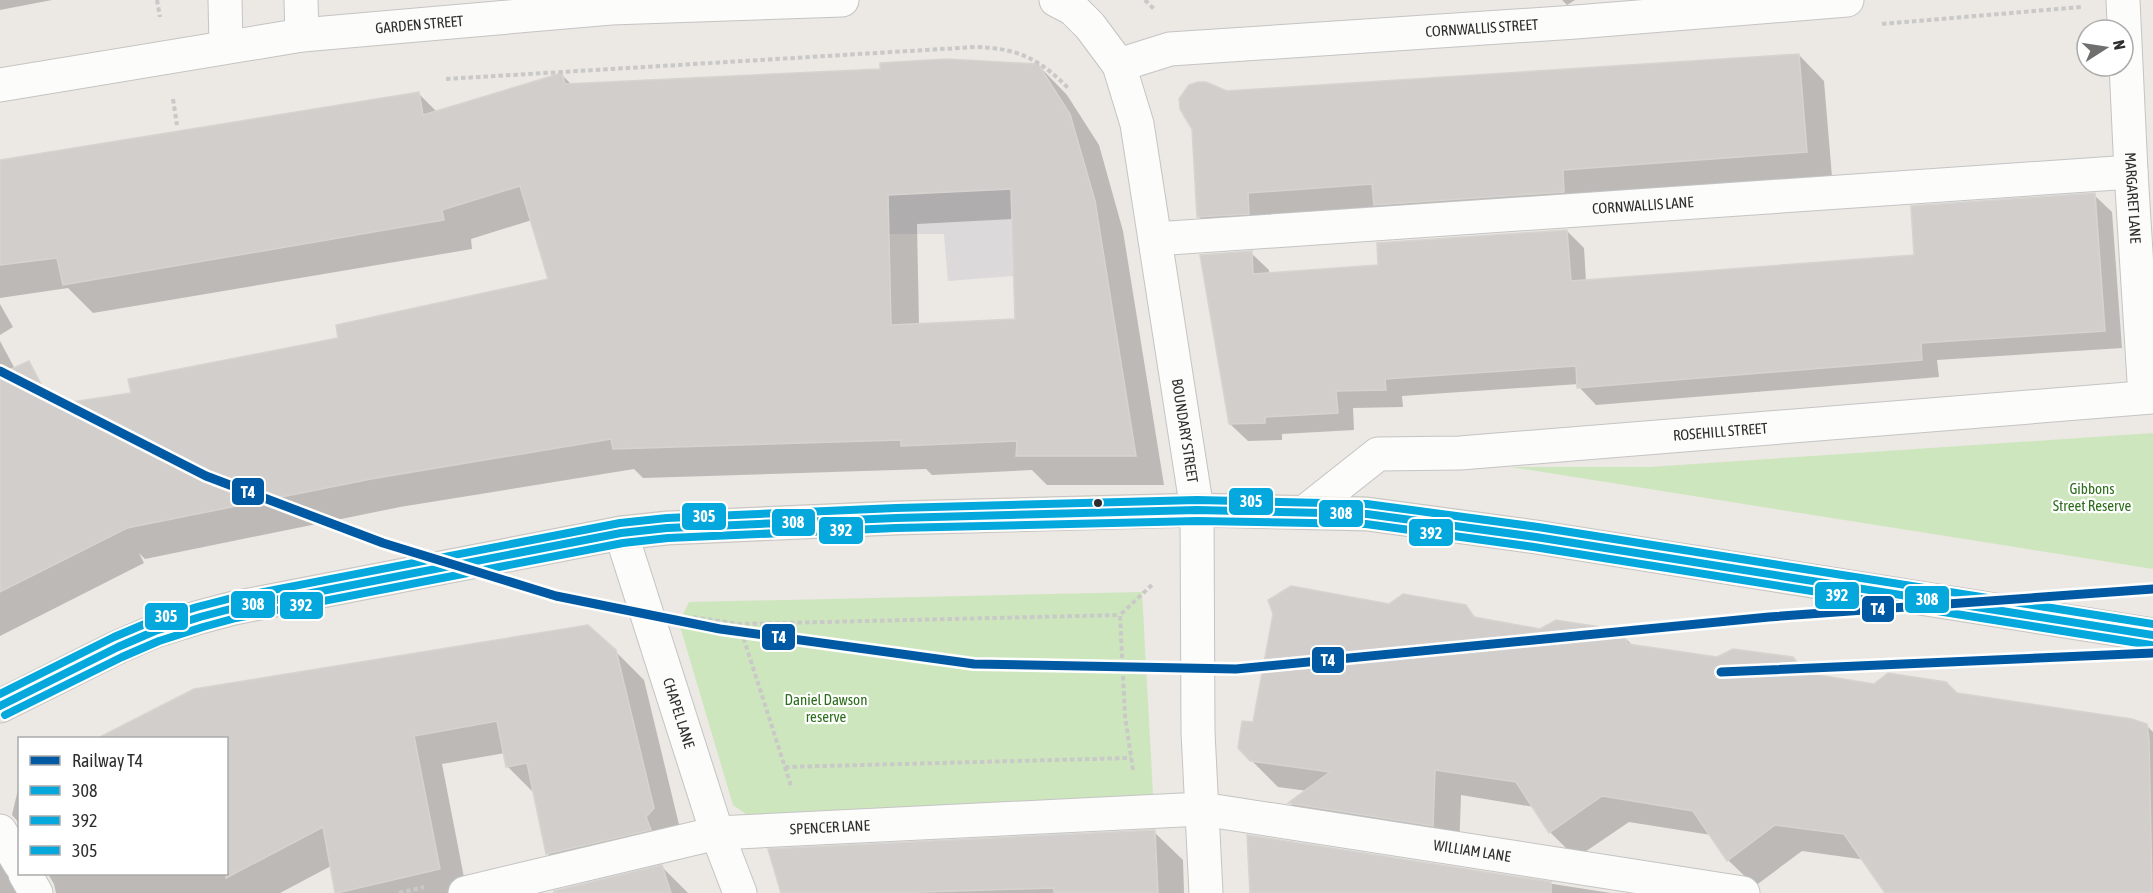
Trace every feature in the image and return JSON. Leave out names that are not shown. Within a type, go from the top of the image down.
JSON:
[{"type":"main road","points":[[0,706],[155,631],[245,606],[621,533],[667,528],[884,518],[1197,510],[1367,514],[1536,537],[2153,635]]},
{"type":"street","points":[[225,0],[226,47]]},
{"type":"street","points":[[301,0],[302,35]]},
{"type":"street","name":"GARDEN STREET","points":[[0,85],[302,35],[611,8],[842,0]]},
{"type":"street","name":"BOUNDARY STREET","points":[[1056,0],[1074,9],[1090,26],[1119,65],[1137,124],[1197,510],[1198,732],[1206,893]]},
{"type":"street","name":"CORNWALLIS STREET","points":[[1119,65],[1170,50],[1584,11],[1846,0]]},
{"type":"street","name":"MARGARET LANE","points":[[2123,0],[2131,172],[2149,397]]},
{"type":"street","name":"CORNWALLIS LANE","points":[[1155,238],[2131,172]]},
{"type":"street","name":"ROSEHILL STREET","points":[[1306,511],[1378,454],[1460,453],[2149,397]]},
{"type":"street","name":"CHAPEL LANE","points":[[621,533],[717,833],[740,893]]},
{"type":"street","name":"SPENCER LANE","points":[[465,893],[717,833],[1202,809]]},
{"type":"street","name":"WILLIAM LANE","points":[[1202,809],[1743,893]]},
{"type":"street","points":[[0,831],[18,861]]},
{"type":"street","points":[[26,875],[36,893]]},
{"type":"path","points":[[446,79],[975,47],[998,48],[1032,58],[1053,73],[1070,90]]},
{"type":"path","points":[[642,594],[692,616],[739,624],[1120,615],[1157,580]]},
{"type":"path","points":[[1120,615],[1125,716],[1134,774],[1163,810]]},
{"type":"path","points":[[739,624],[805,829]]},
{"type":"path","points":[[785,766],[1131,758]]},
{"type":"shaded area","points":[[938,60],[1007,62],[1013,276],[948,281],[944,234],[888,234],[880,63]]},
{"type":"green space","name":"Gibbons Street Reserve","points":[[2153,433],[2153,569],[1511,467],[1649,467]]},
{"type":"green space","name":"Daniel Dawson reserve","points":[[1142,592],[1153,794],[757,822],[733,805],[679,623],[689,602]]},
{"type":"building","points":[[1799,54],[1807,152],[1563,170],[1564,192],[1374,205],[1372,184],[1248,193],[1249,214],[1197,217],[1192,129],[1180,109],[1179,99],[1189,85],[1198,82],[1206,82],[1227,91]]},
{"type":"building","points":[[947,59],[1038,64],[1070,114],[1095,201],[1136,456],[1016,456],[1017,441],[901,446],[901,440],[613,449],[611,439],[371,479],[127,528],[0,592],[0,374],[29,361],[52,405],[131,393],[128,379],[338,338],[336,325],[548,279],[520,186],[442,210],[444,220],[63,285],[57,258],[0,265],[0,160],[419,92],[423,115],[562,73],[565,84],[880,69],[880,63]],"holes":[[[1011,189],[1015,319],[891,325],[888,195]]]},
{"type":"building","points":[[2095,193],[2105,331],[1921,343],[1922,360],[1577,388],[1576,366],[1385,379],[1386,390],[1336,391],[1338,413],[1265,417],[1265,423],[1229,424],[1200,255],[1252,251],[1253,274],[1378,265],[1377,243],[1567,230],[1571,281],[1914,255],[1911,206]]},
{"type":"building","points":[[1291,586],[1389,604],[1403,594],[1466,605],[1474,617],[1540,629],[1556,620],[1619,630],[1628,644],[1717,657],[1733,649],[1793,657],[1806,673],[1874,684],[1888,673],[1946,682],[1957,693],[2132,719],[2147,724],[2152,893],[1885,893],[1844,834],[1775,825],[1727,861],[1693,811],[1602,796],[1549,833],[1516,782],[1435,770],[1433,826],[1288,803],[1330,772],[1250,761],[1238,748],[1242,721],[1253,722],[1273,614],[1268,600]]},
{"type":"building","points":[[588,625],[616,650],[654,808],[646,817],[651,830],[546,854],[527,763],[506,767],[497,721],[414,736],[440,869],[335,893],[323,827],[226,878],[228,875],[228,737],[100,737],[194,689]]},
{"type":"building","points":[[1155,830],[1158,893],[1054,893],[1054,888],[891,893],[781,893],[768,849]]},
{"type":"building","points":[[1247,835],[1551,882],[1551,893],[1250,893]]},
{"type":"building","points":[[662,865],[671,893],[555,893],[554,891]]},
{"type":"rail line","name":"T4","points":[[0,371],[206,476],[383,543],[556,596],[720,629],[974,664],[1236,669],[1769,617],[2153,589]]},
{"type":"rail line","name":"T4","points":[[1721,672],[2153,653]]},
{"type":"transit line","name":"305","points":[[0,694],[114,637],[152,621],[232,598],[620,523],[667,518],[896,508],[1197,500],[1367,504],[1538,527],[2153,624]]},
{"type":"transit line","name":"308","points":[[0,706],[155,631],[234,608],[621,533],[667,528],[896,518],[1197,510],[1367,514],[1536,537],[2153,635]]},
{"type":"transit line","name":"392","points":[[5,715],[159,641],[236,618],[623,543],[668,538],[896,528],[1197,521],[1366,524],[1534,547],[2151,645]]}]
